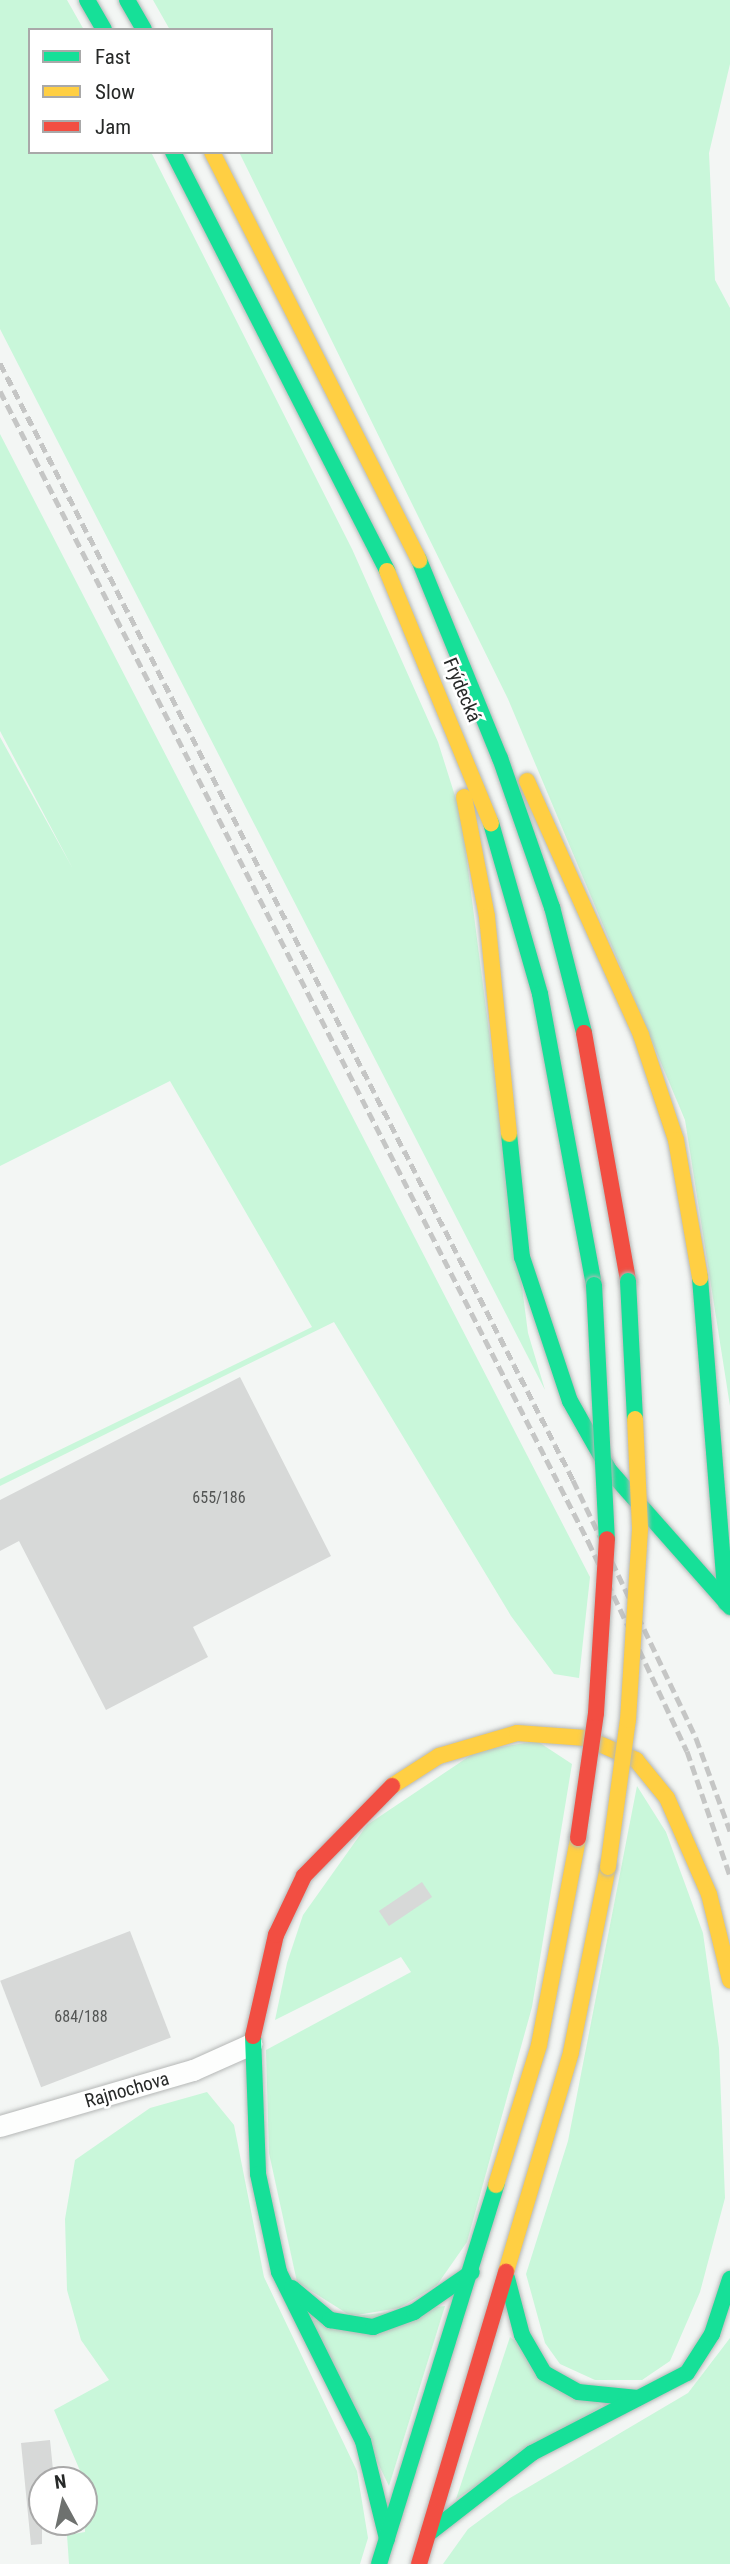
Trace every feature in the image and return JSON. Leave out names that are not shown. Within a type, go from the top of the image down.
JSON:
[{"type":"main road","points":[[88,0],[103,28]]},
{"type":"main road","points":[[127,0],[143,28]]},
{"type":"main road","name":"Frýdecká","points":[[174,154],[278,346],[401,599],[506,865],[576,1164],[594,1285],[608,1531],[598,1700],[578,1838],[539,2045],[472,2272],[387,2539]]},
{"type":"main road","name":"Frýdecká","points":[[213,154],[428,577],[552,907],[593,1066],[628,1281],[640,1528],[628,1720],[608,1867],[571,2052],[428,2534]]},
{"type":"main road","points":[[428,577],[573,877],[667,1107],[709,1326],[728,1605]]},
{"type":"main road","points":[[401,599],[470,819],[526,1279],[560,1378],[609,1470],[728,1605]]},
{"type":"main road","points":[[379,2564],[387,2539],[363,2441],[279,2272],[257,2162],[251,2044],[276,1935],[304,1876],[334,1837],[374,1798],[429,1762],[517,1733],[600,1741],[650,1775],[699,1867],[730,1980]]},
{"type":"main road","points":[[279,2272],[322,2316],[366,2328],[414,2312],[472,2272]]},
{"type":"main road","points":[[506,2274],[522,2335],[544,2373],[578,2392],[643,2399]]},
{"type":"main road","points":[[419,2564],[428,2534],[513,2465],[643,2399],[695,2365],[730,2279]]},
{"type":"street","name":"Rajnochova","points":[[0,2126],[193,2070],[251,2044]]},
{"type":"green space","points":[[0,0],[67,0],[83,28],[28,28],[28,154],[152,154],[352,549],[438,742],[461,815],[528,1333],[545,1390],[0,329]]},
{"type":"green space","points":[[153,0],[730,0],[730,64],[709,153],[715,280],[730,308],[730,1406],[685,1120],[508,699],[240,154],[273,154],[273,28],[169,28]]},
{"type":"green space","points":[[0,434],[590,1577],[579,1678],[554,1674],[511,1616],[334,1322],[0,1486],[0,1479],[312,1327],[170,1081],[0,1166],[0,737],[73,869],[0,731]]},
{"type":"green space","points":[[537,1741],[572,1764],[532,2007],[467,2242],[437,2285],[399,2308],[351,2316],[297,2282],[269,2153],[266,2050],[411,1972],[401,1957],[275,2020],[287,1963],[303,1915],[367,1825],[477,1751]]},
{"type":"green space","points":[[637,1786],[666,1832],[703,1933],[719,2048],[725,2198],[700,2292],[670,2361],[642,2380],[595,2380],[560,2364],[545,2343],[526,2274],[568,2141]]},
{"type":"green space","points":[[207,2092],[234,2125],[264,2277],[357,2471],[368,2538],[360,2564],[69,2564],[67,2536],[98,2536],[98,2466],[78,2466],[54,2410],[109,2380],[81,2340],[67,2290],[65,2219],[75,2160],[150,2108]]},
{"type":"green space","points":[[445,2306],[389,2486],[309,2321]]},
{"type":"green space","points":[[510,2337],[602,2406],[456,2499]]},
{"type":"green space","points":[[730,2338],[730,2564],[443,2564],[468,2529],[510,2498],[688,2393]]},
{"type":"building","points":[[240,1377],[331,1556],[193,1627],[208,1657],[106,1710],[19,1541],[0,1551],[0,1500]]},
{"type":"building","points":[[422,1882],[432,1897],[389,1926],[379,1911]]},
{"type":"building","points":[[130,1931],[171,2037],[41,2087],[0,1981]]},
{"type":"building","points":[[50,2440],[53,2466],[28,2466],[28,2514],[21,2443]]},
{"type":"building","points":[[30,2536],[42,2536],[42,2544],[31,2545]]},
{"type":"railway","points":[[0,363],[573,1480],[696,1738],[730,1831]]},
{"type":"railway","points":[[0,391],[588,1541],[687,1751],[730,1876]]},
{"type":"traffic: fast","points":[[87,0],[103,28]]},
{"type":"traffic: fast","points":[[127,0],[143,28]]},
{"type":"traffic: fast","points":[[174,154],[387,571]]},
{"type":"traffic: fast","points":[[419,560],[500,758],[552,907],[584,1033]]},
{"type":"traffic: fast","points":[[491,823],[540,994],[594,1285]]},
{"type":"traffic: fast","points":[[509,1134],[522,1257],[570,1401],[609,1470],[730,1607]]},
{"type":"traffic: fast","points":[[700,1278],[726,1603]]},
{"type":"traffic: fast","points":[[628,1281],[635,1419]]},
{"type":"traffic: fast","points":[[594,1285],[607,1539]]},
{"type":"traffic: fast","points":[[253,2036],[258,2174],[279,2272],[363,2441],[387,2539]]},
{"type":"traffic: fast","points":[[379,2564],[496,2185]]},
{"type":"traffic: fast","points":[[292,2288],[330,2320],[373,2327],[414,2312],[472,2272]]},
{"type":"traffic: fast","points":[[507,2278],[522,2335],[544,2373],[578,2392],[638,2398]]},
{"type":"traffic: fast","points":[[428,2534],[532,2453],[687,2373],[712,2334],[730,2279]]},
{"type":"traffic: slow","points":[[213,154],[419,560]]},
{"type":"traffic: slow","points":[[387,571],[491,823]]},
{"type":"traffic: slow","points":[[527,781],[641,1035],[676,1140],[700,1278]]},
{"type":"traffic: slow","points":[[464,797],[487,917],[509,1134]]},
{"type":"traffic: slow","points":[[608,1867],[628,1720],[640,1528],[635,1419]]},
{"type":"traffic: slow","points":[[392,1786],[439,1756],[517,1733],[586,1738],[636,1760],[667,1798],[709,1894],[730,1980]]},
{"type":"traffic: slow","points":[[496,2185],[539,2045],[578,1838]]},
{"type":"traffic: slow","points":[[506,2272],[571,2052],[608,1867]]},
{"type":"traffic: jam","points":[[584,1033],[628,1281]]},
{"type":"traffic: jam","points":[[578,1838],[596,1713],[607,1539]]},
{"type":"traffic: jam","points":[[253,2036],[276,1935],[304,1876],[392,1786]]},
{"type":"traffic: jam","points":[[419,2564],[506,2272]]}]
